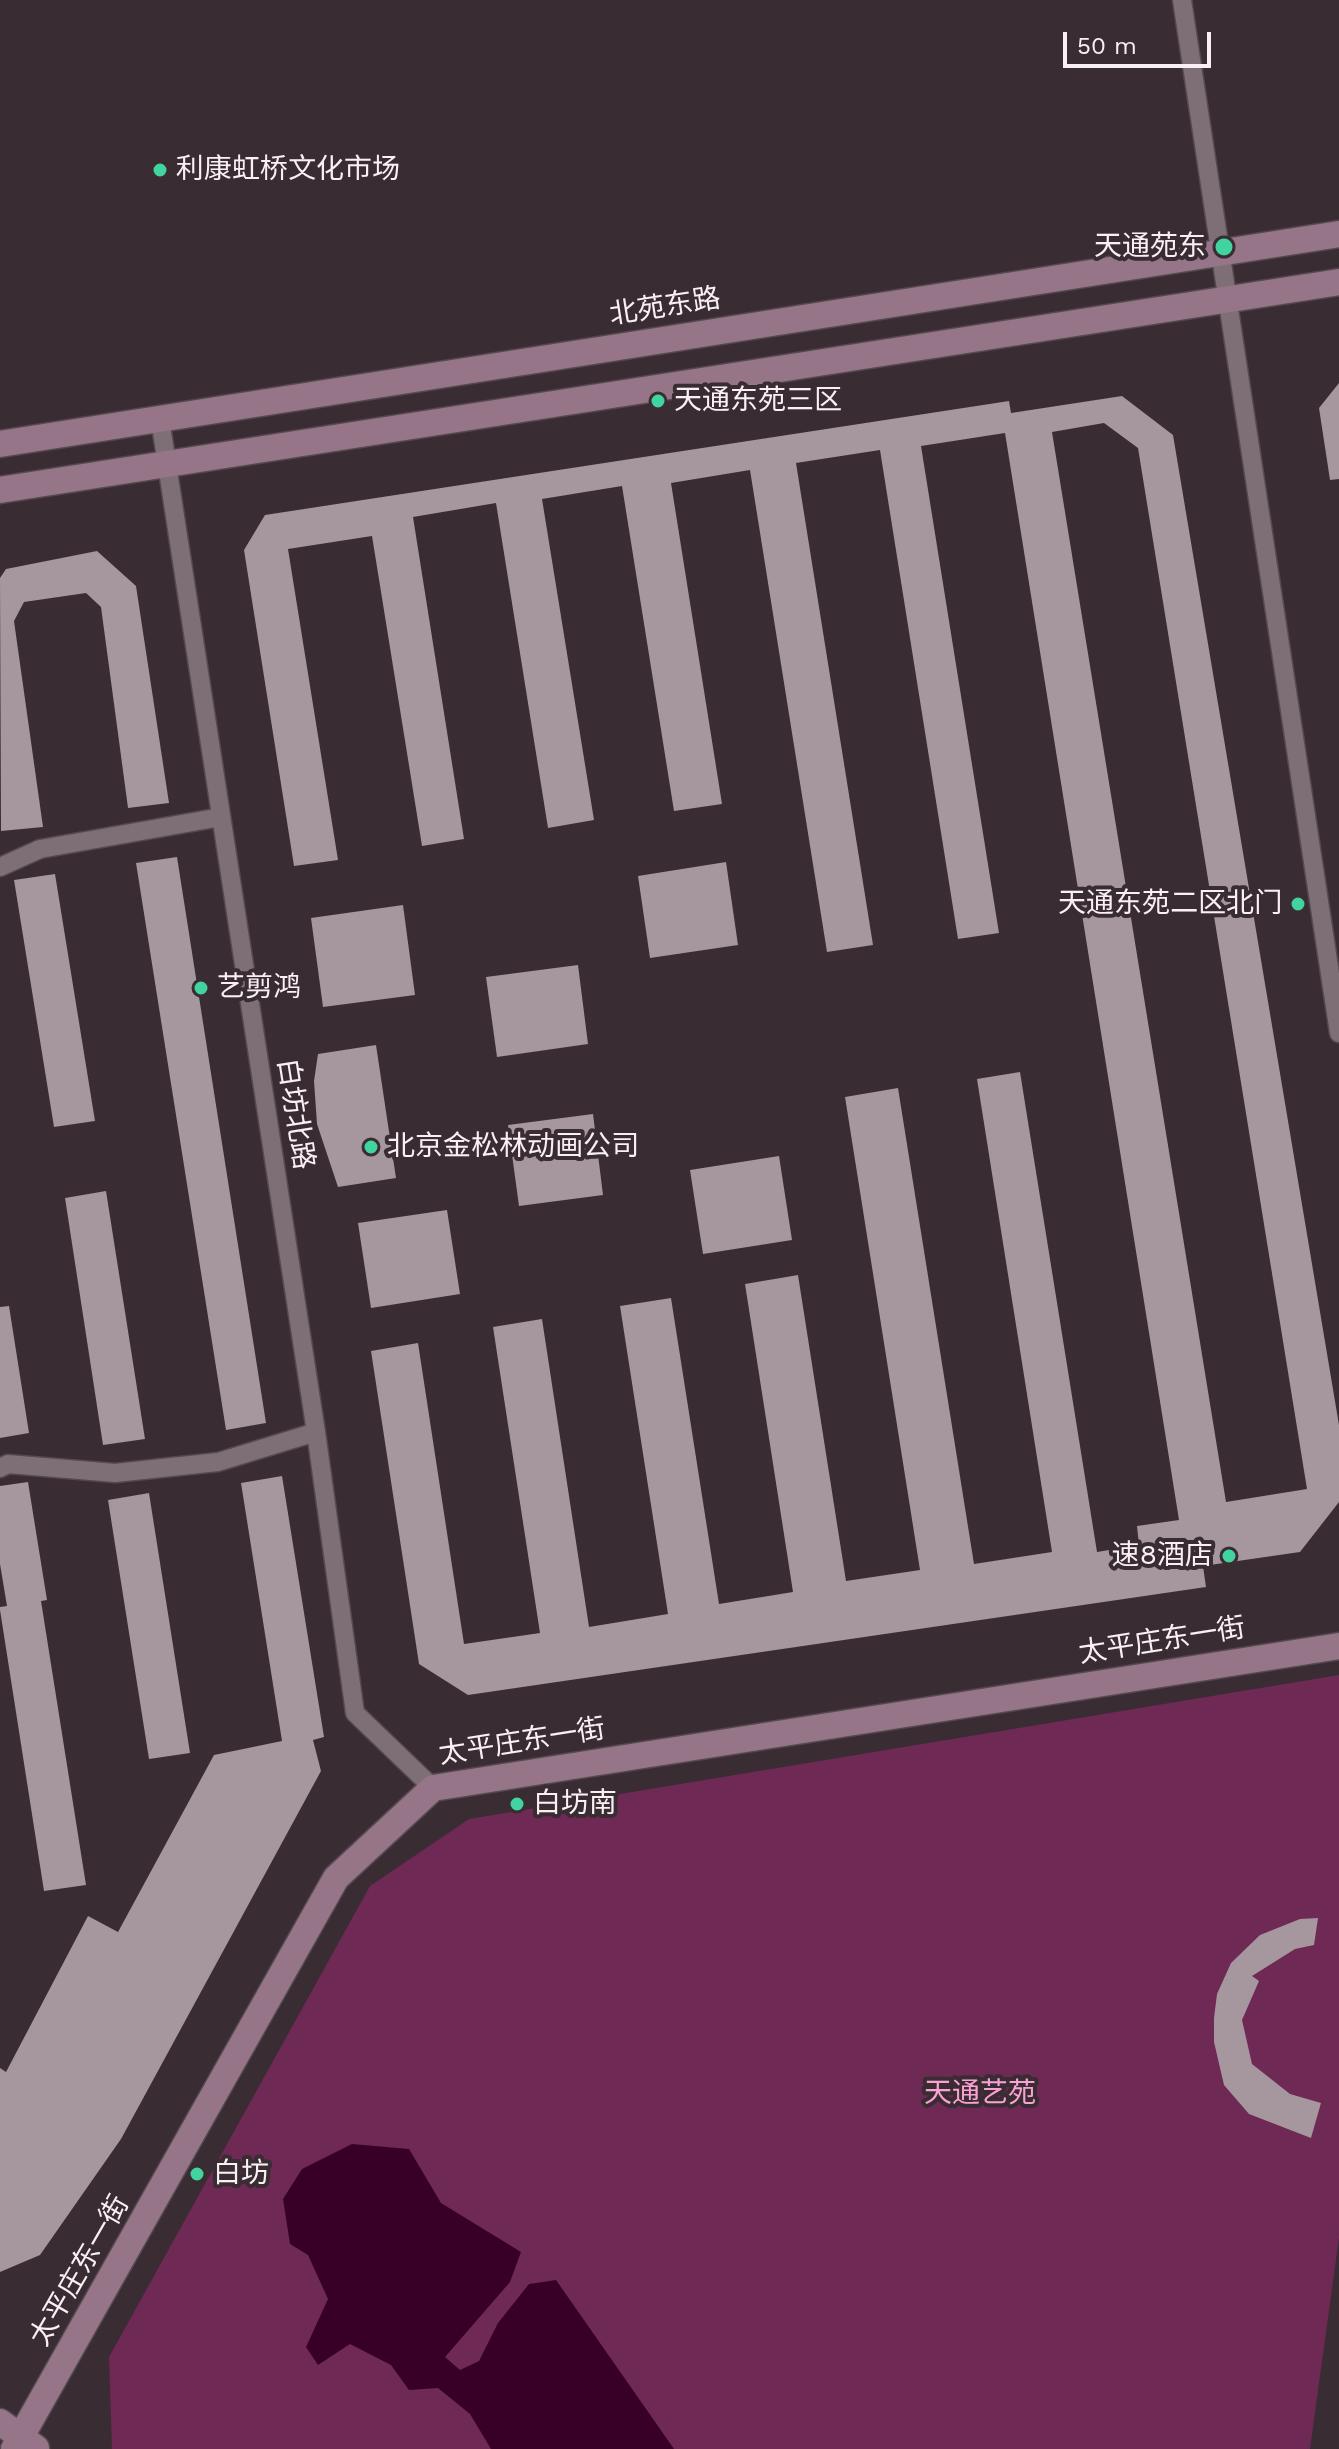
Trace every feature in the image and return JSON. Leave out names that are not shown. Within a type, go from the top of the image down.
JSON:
[{"type":"main road","name":"北苑东路","points":[[0,444],[1339,234]]},
{"type":"main road","points":[[0,490],[1339,282]]},
{"type":"main road","name":"太平庄东一街","points":[[24,2446],[336,1878],[433,1788],[1339,1646]]},
{"type":"main road","points":[[0,2422],[24,2446]]},
{"type":"street","points":[[1182,0],[1339,1033]]},
{"type":"street","name":"白坊北路","points":[[160,419],[316,1432],[355,1713],[433,1788]]},
{"type":"street","points":[[0,867],[40,849],[221,817]]},
{"type":"street","points":[[0,1468],[8,1464],[115,1473],[218,1462],[316,1432]]},
{"type":"green space","name":"天通艺苑","points":[[1339,1675],[1339,2238],[1310,2449],[112,2449],[109,2357],[370,1886],[469,1819]]},
{"type":"shaded area","points":[[352,2144],[409,2149],[441,2203],[521,2252],[510,2282],[445,2357],[460,2370],[479,2361],[498,2323],[529,2284],[556,2280],[674,2449],[491,2449],[470,2414],[438,2388],[409,2390],[391,2365],[350,2344],[318,2365],[306,2347],[328,2299],[308,2255],[290,2244],[283,2199],[302,2169]]},
{"type":"building","points":[[1339,383],[1339,479],[1330,480],[1319,408]]},
{"type":"building","points":[[1122,396],[1173,435],[1339,1425],[1339,1502],[1300,1552],[1203,1566],[1206,1587],[468,1695],[419,1664],[371,1351],[418,1343],[464,1644],[540,1633],[493,1327],[542,1319],[589,1627],[668,1614],[620,1306],[671,1298],[719,1604],[793,1592],[745,1284],[798,1275],[846,1581],[920,1570],[845,1097],[898,1088],[974,1564],[1052,1552],[977,1079],[1020,1072],[1097,1552],[1139,1545],[1137,1526],[1179,1520],[1005,433],[921,446],[999,933],[958,939],[880,450],[796,463],[873,945],[827,952],[750,470],[671,483],[722,804],[674,811],[622,486],[542,499],[594,820],[548,828],[496,503],[413,517],[464,839],[422,846],[372,536],[288,549],[338,860],[294,866],[244,550],[265,515],[1009,401],[1011,413]],"holes":[[[1104,423],[1138,448],[1307,1489],[1226,1502],[1052,432]]]},
{"type":"building","points":[[97,551],[136,586],[169,803],[128,808],[101,607],[86,593],[24,602],[14,621],[43,827],[1,831],[0,578],[6,569]]},
{"type":"building","points":[[177,857],[266,1423],[226,1430],[136,863]]},
{"type":"building","points":[[726,862],[738,945],[650,958],[638,876]]},
{"type":"building","points":[[55,874],[95,1121],[54,1127],[14,880]]},
{"type":"building","points":[[403,905],[415,995],[323,1007],[311,918]]},
{"type":"building","points":[[578,965],[588,1044],[497,1057],[486,977]]},
{"type":"building","points":[[376,1045],[396,1178],[338,1187],[317,1124],[314,1081],[318,1054]]},
{"type":"building","points":[[593,1114],[603,1195],[519,1206],[508,1125]]},
{"type":"building","points":[[779,1156],[792,1240],[703,1254],[690,1170]]},
{"type":"building","points":[[106,1191],[145,1439],[103,1445],[65,1198]]},
{"type":"building","points":[[447,1210],[460,1294],[371,1308],[358,1223]]},
{"type":"building","points":[[9,1306],[29,1433],[0,1438],[0,1307]]},
{"type":"building","points":[[282,1476],[324,1737],[313,1740],[321,1771],[121,2139],[40,2255],[0,2272],[0,2068],[6,2072],[88,1916],[118,1932],[214,1755],[282,1741],[241,1483]]},
{"type":"building","points":[[28,1482],[47,1600],[41,1601],[86,1885],[44,1891],[0,1610],[0,1607],[7,1606],[0,1564],[0,1486]]},
{"type":"building","points":[[149,1493],[190,1753],[149,1759],[108,1500]]},
{"type":"building","points":[[1318,1918],[1314,1945],[1295,1949],[1252,1976],[1259,1981],[1242,2020],[1252,2064],[1290,2094],[1321,2103],[1311,2138],[1249,2114],[1224,2085],[1214,2042],[1214,2018],[1217,1994],[1231,1963],[1260,1935],[1300,1919]]},
{"type":"place","name":"利康虹桥文化市场","points":[[160,170]]},
{"type":"place","name":"天通苑东","points":[[1224,247]]},
{"type":"place","name":"天通东苑三区","points":[[658,401]]},
{"type":"place","name":"天通东苑二区北门","points":[[1298,904]]},
{"type":"place","name":"艺剪鸿","points":[[201,988]]},
{"type":"place","name":"北京金松林动画公司","points":[[371,1147]]},
{"type":"place","name":"速8酒店","points":[[1229,1556]]},
{"type":"place","name":"白坊南","points":[[517,1804]]},
{"type":"place","name":"白坊","points":[[197,2174]]}]
